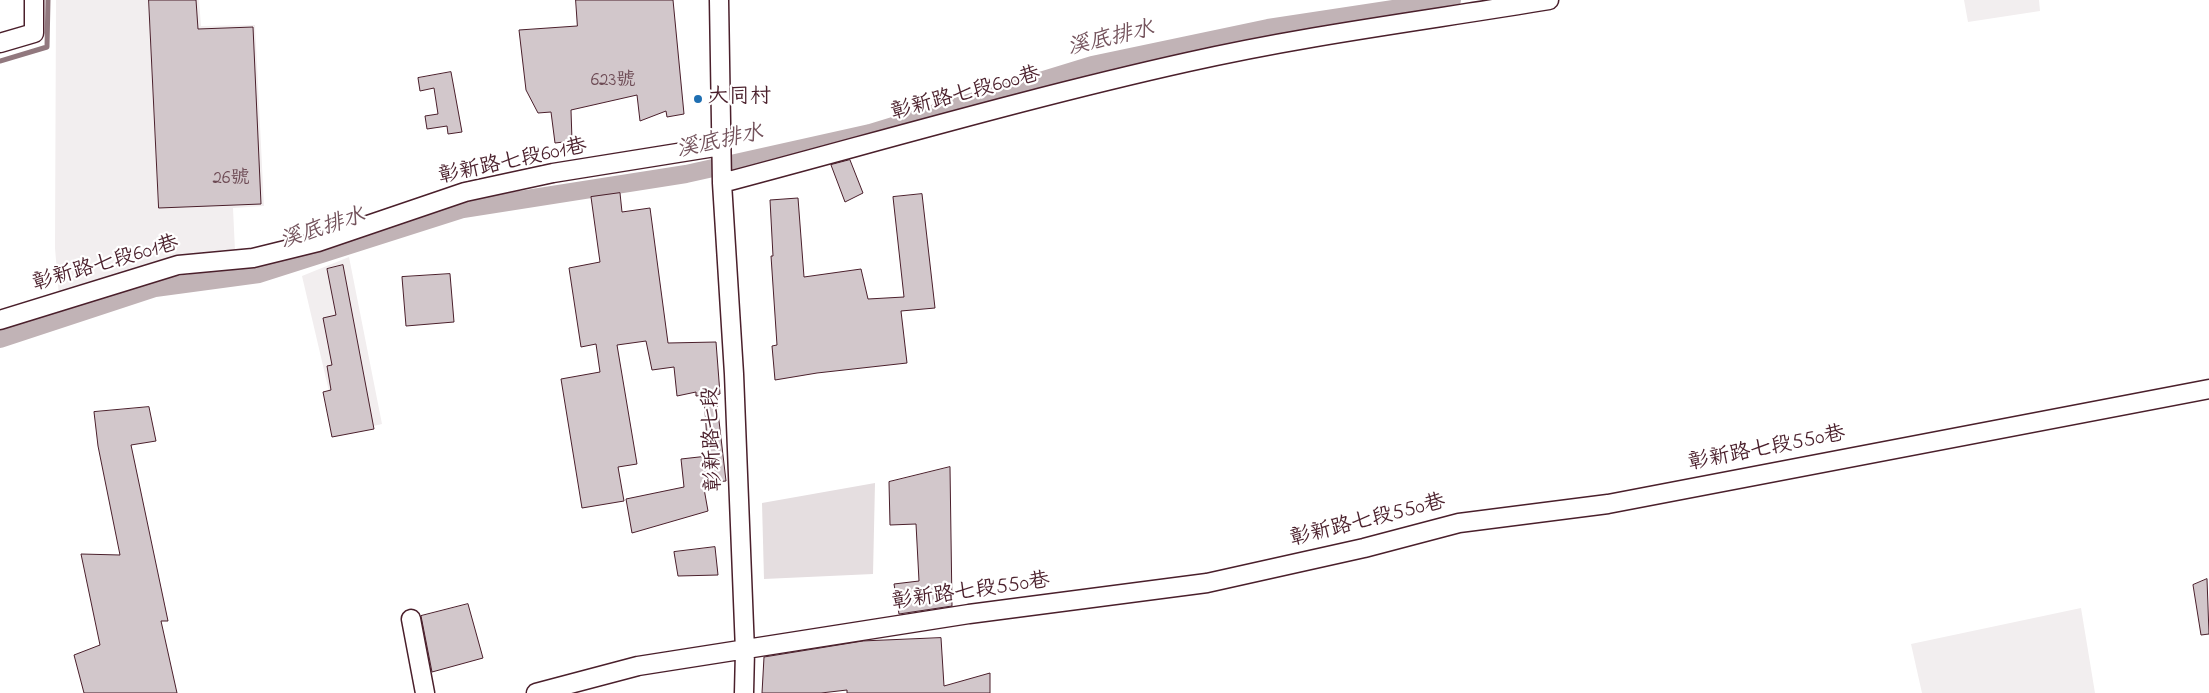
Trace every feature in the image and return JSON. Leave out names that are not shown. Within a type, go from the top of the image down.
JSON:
[{"type":"street","points":[[0,43],[34,33],[34,0]]},
{"type":"street","points":[[719,0],[720,146]]},
{"type":"street","name":"彰新路七段600巷","points":[[722,183],[1033,100],[1189,62],[1300,40],[1549,0]]},
{"type":"street","name":"彰新路七段","points":[[720,146],[734,374],[745,651],[744,693]]},
{"type":"street","name":"彰新路七段601巷","points":[[0,320],[178,265],[253,258],[318,242],[465,192],[553,173],[720,146]]},
{"type":"street","name":"彰新路七段550巷","points":[[536,693],[638,666],[745,651],[969,614],[1206,583],[1364,548],[1459,523],[1608,504],[2209,389]]},
{"type":"street","points":[[411,619],[425,693]]},
{"type":"shaded area","points":[[56,0],[199,0],[201,26],[255,25],[264,206],[233,208],[235,251],[59,297],[55,248]]},
{"type":"shaded area","points":[[1964,0],[2039,0],[2040,11],[1968,22]]},
{"type":"shaded area","points":[[349,257],[382,424],[339,434],[302,276]]},
{"type":"shaded area","points":[[875,483],[873,574],[764,579],[762,503]]},
{"type":"shaded area","points":[[2081,608],[2095,693],[1922,693],[1911,644]]},
{"type":"building","points":[[149,0],[196,0],[198,29],[253,27],[261,204],[159,208]]},
{"type":"building","points":[[576,0],[673,0],[684,114],[667,117],[666,111],[640,121],[637,95],[571,110],[572,141],[555,143],[551,112],[538,113],[526,90],[519,30],[577,26]]},
{"type":"building","points":[[451,72],[462,132],[448,134],[447,126],[427,129],[425,116],[438,114],[434,88],[420,91],[418,78]]},
{"type":"building","points":[[850,160],[863,193],[845,202],[831,165]]},
{"type":"building","points":[[620,193],[622,212],[650,208],[668,343],[716,342],[720,394],[716,395],[726,481],[703,483],[708,511],[632,533],[626,499],[684,487],[681,459],[708,456],[704,395],[696,396],[696,392],[677,396],[674,367],[652,370],[646,341],[617,345],[637,464],[618,467],[624,501],[582,508],[561,379],[600,372],[596,344],[581,347],[569,268],[600,262],[591,197]]},
{"type":"building","points":[[922,194],[935,308],[901,311],[907,363],[817,373],[775,380],[772,346],[777,345],[771,256],[773,256],[770,200],[798,198],[804,277],[861,269],[868,299],[904,297],[893,197]]},
{"type":"building","points":[[343,265],[374,429],[332,437],[323,392],[331,390],[327,366],[332,365],[323,318],[336,315],[327,269]]},
{"type":"building","points":[[450,274],[454,322],[406,326],[402,277]]},
{"type":"building","points":[[149,407],[156,441],[131,445],[168,621],[161,621],[177,693],[84,693],[74,655],[100,645],[81,554],[120,555],[98,446],[94,412]]},
{"type":"building","points":[[950,467],[952,606],[899,614],[894,584],[919,581],[916,524],[890,525],[889,482]]},
{"type":"building","points":[[715,547],[718,575],[678,576],[674,552]]},
{"type":"building","points":[[2207,579],[2209,634],[2201,635],[2193,585]]},
{"type":"building","points":[[468,604],[483,658],[432,672],[421,616]]},
{"type":"building","points":[[941,638],[944,686],[990,673],[990,693],[847,693],[847,690],[821,693],[762,693],[764,657],[863,641]]},
{"type":"waterway","points":[[0,61],[47,47],[48,0]]},
{"type":"waterway","name":"溪底排水","points":[[0,339],[155,288],[259,274],[463,209],[686,174],[870,133],[1092,65],[1268,28],[1452,0]]},
{"type":"place","name":"大同村","points":[[698,99]]}]
